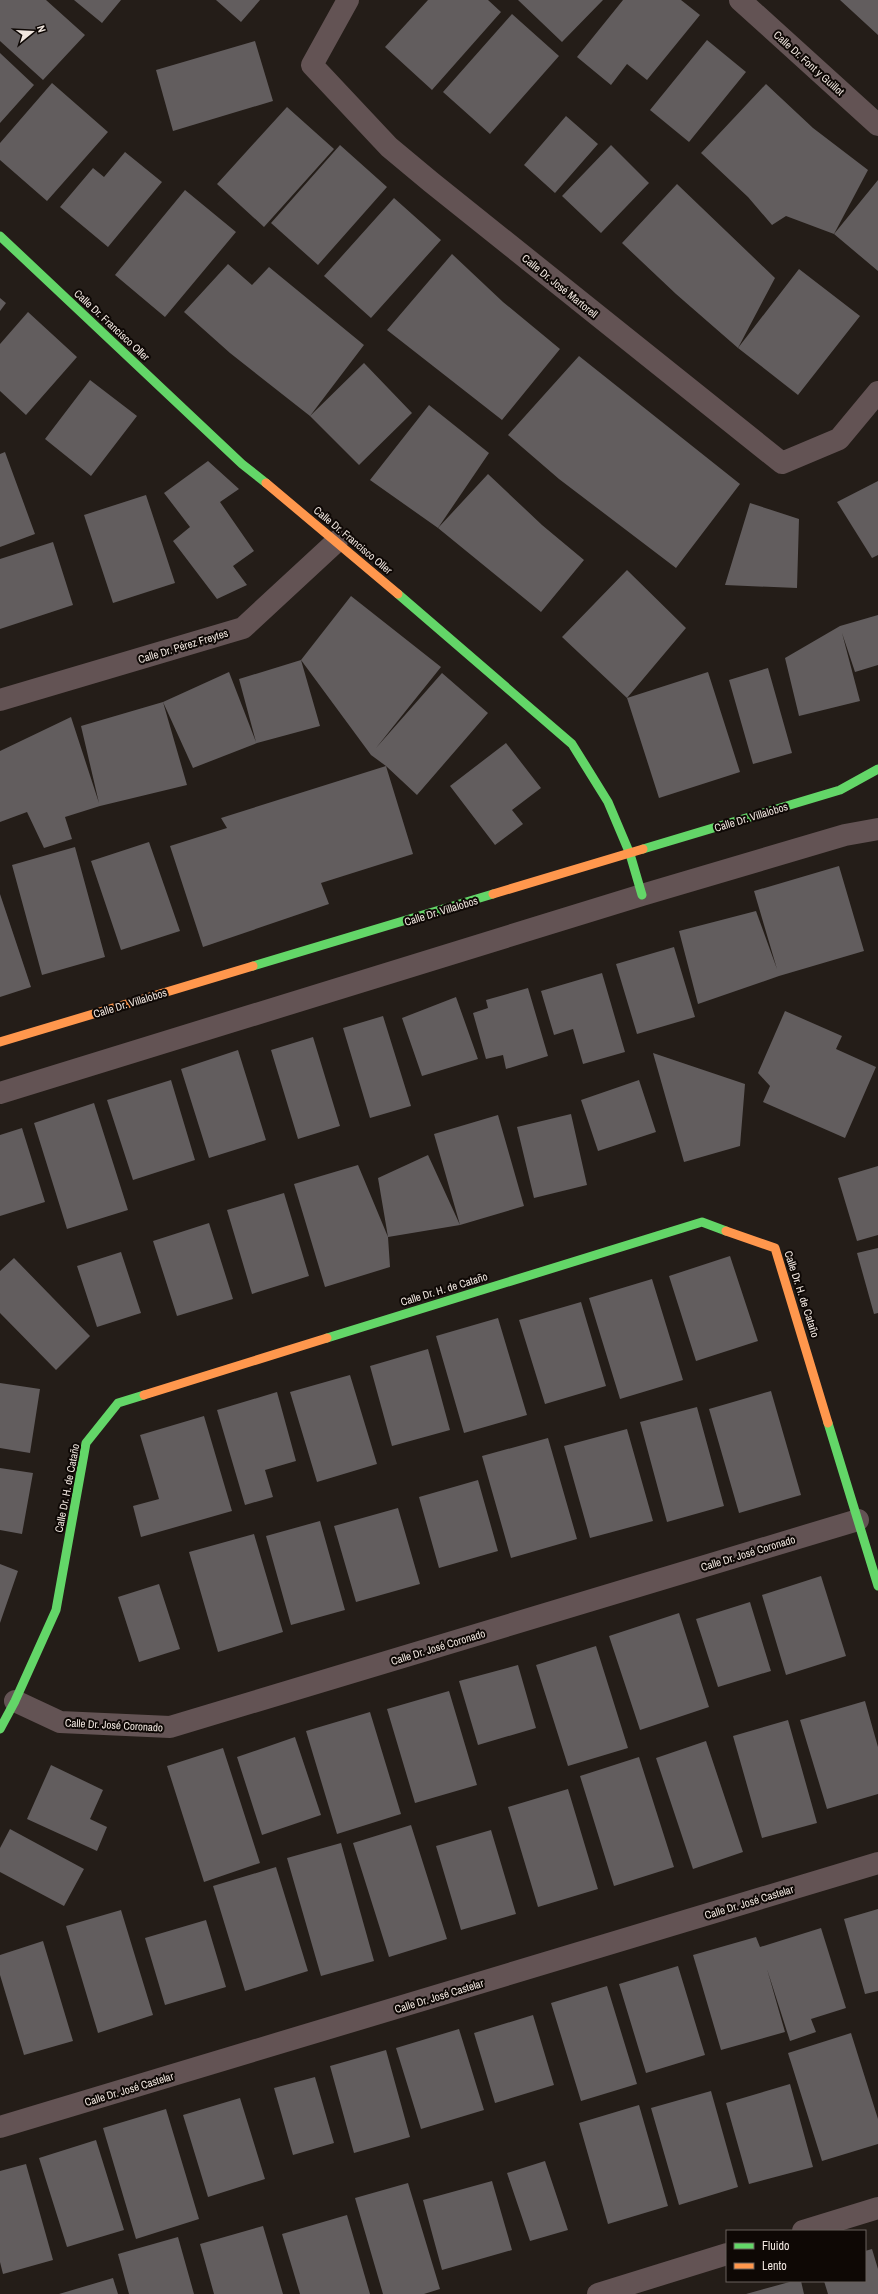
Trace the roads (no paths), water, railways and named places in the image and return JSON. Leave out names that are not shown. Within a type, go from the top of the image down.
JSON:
[{"type":"street","name":"Calle Dr. José Martorell","points":[[348,0],[312,65],[389,147],[782,463],[839,439],[878,392]]},
{"type":"street","name":"Calle Dr. Font y Guillot","points":[[740,0],[878,125]]},
{"type":"street","name":"Calle Dr. Francisco Oller","points":[[0,236],[242,464],[337,541],[572,744],[608,802],[630,854],[642,895]]},
{"type":"street","name":"Calle Dr. Pérez Freytes","points":[[0,700],[243,628],[337,541]]},
{"type":"street","name":"Calle Dr. Villalobos","points":[[0,1042],[840,790],[878,769]]},
{"type":"street","points":[[0,1093],[642,895],[845,836],[878,829]]},
{"type":"street","name":"Calle Dr. H. de Cataño","points":[[0,1729],[15,1701],[56,1610],[86,1443],[118,1403],[702,1222],[775,1248],[878,1586]]},
{"type":"street","name":"Calle Dr. José Coronado","points":[[15,1701],[60,1722],[170,1727],[858,1520]]},
{"type":"street","name":"Calle Dr. José Castelar","points":[[0,2128],[878,1863]]},
{"type":"street","points":[[806,2230],[878,2208]]},
{"type":"street","points":[[598,2294],[726,2254]]}]
